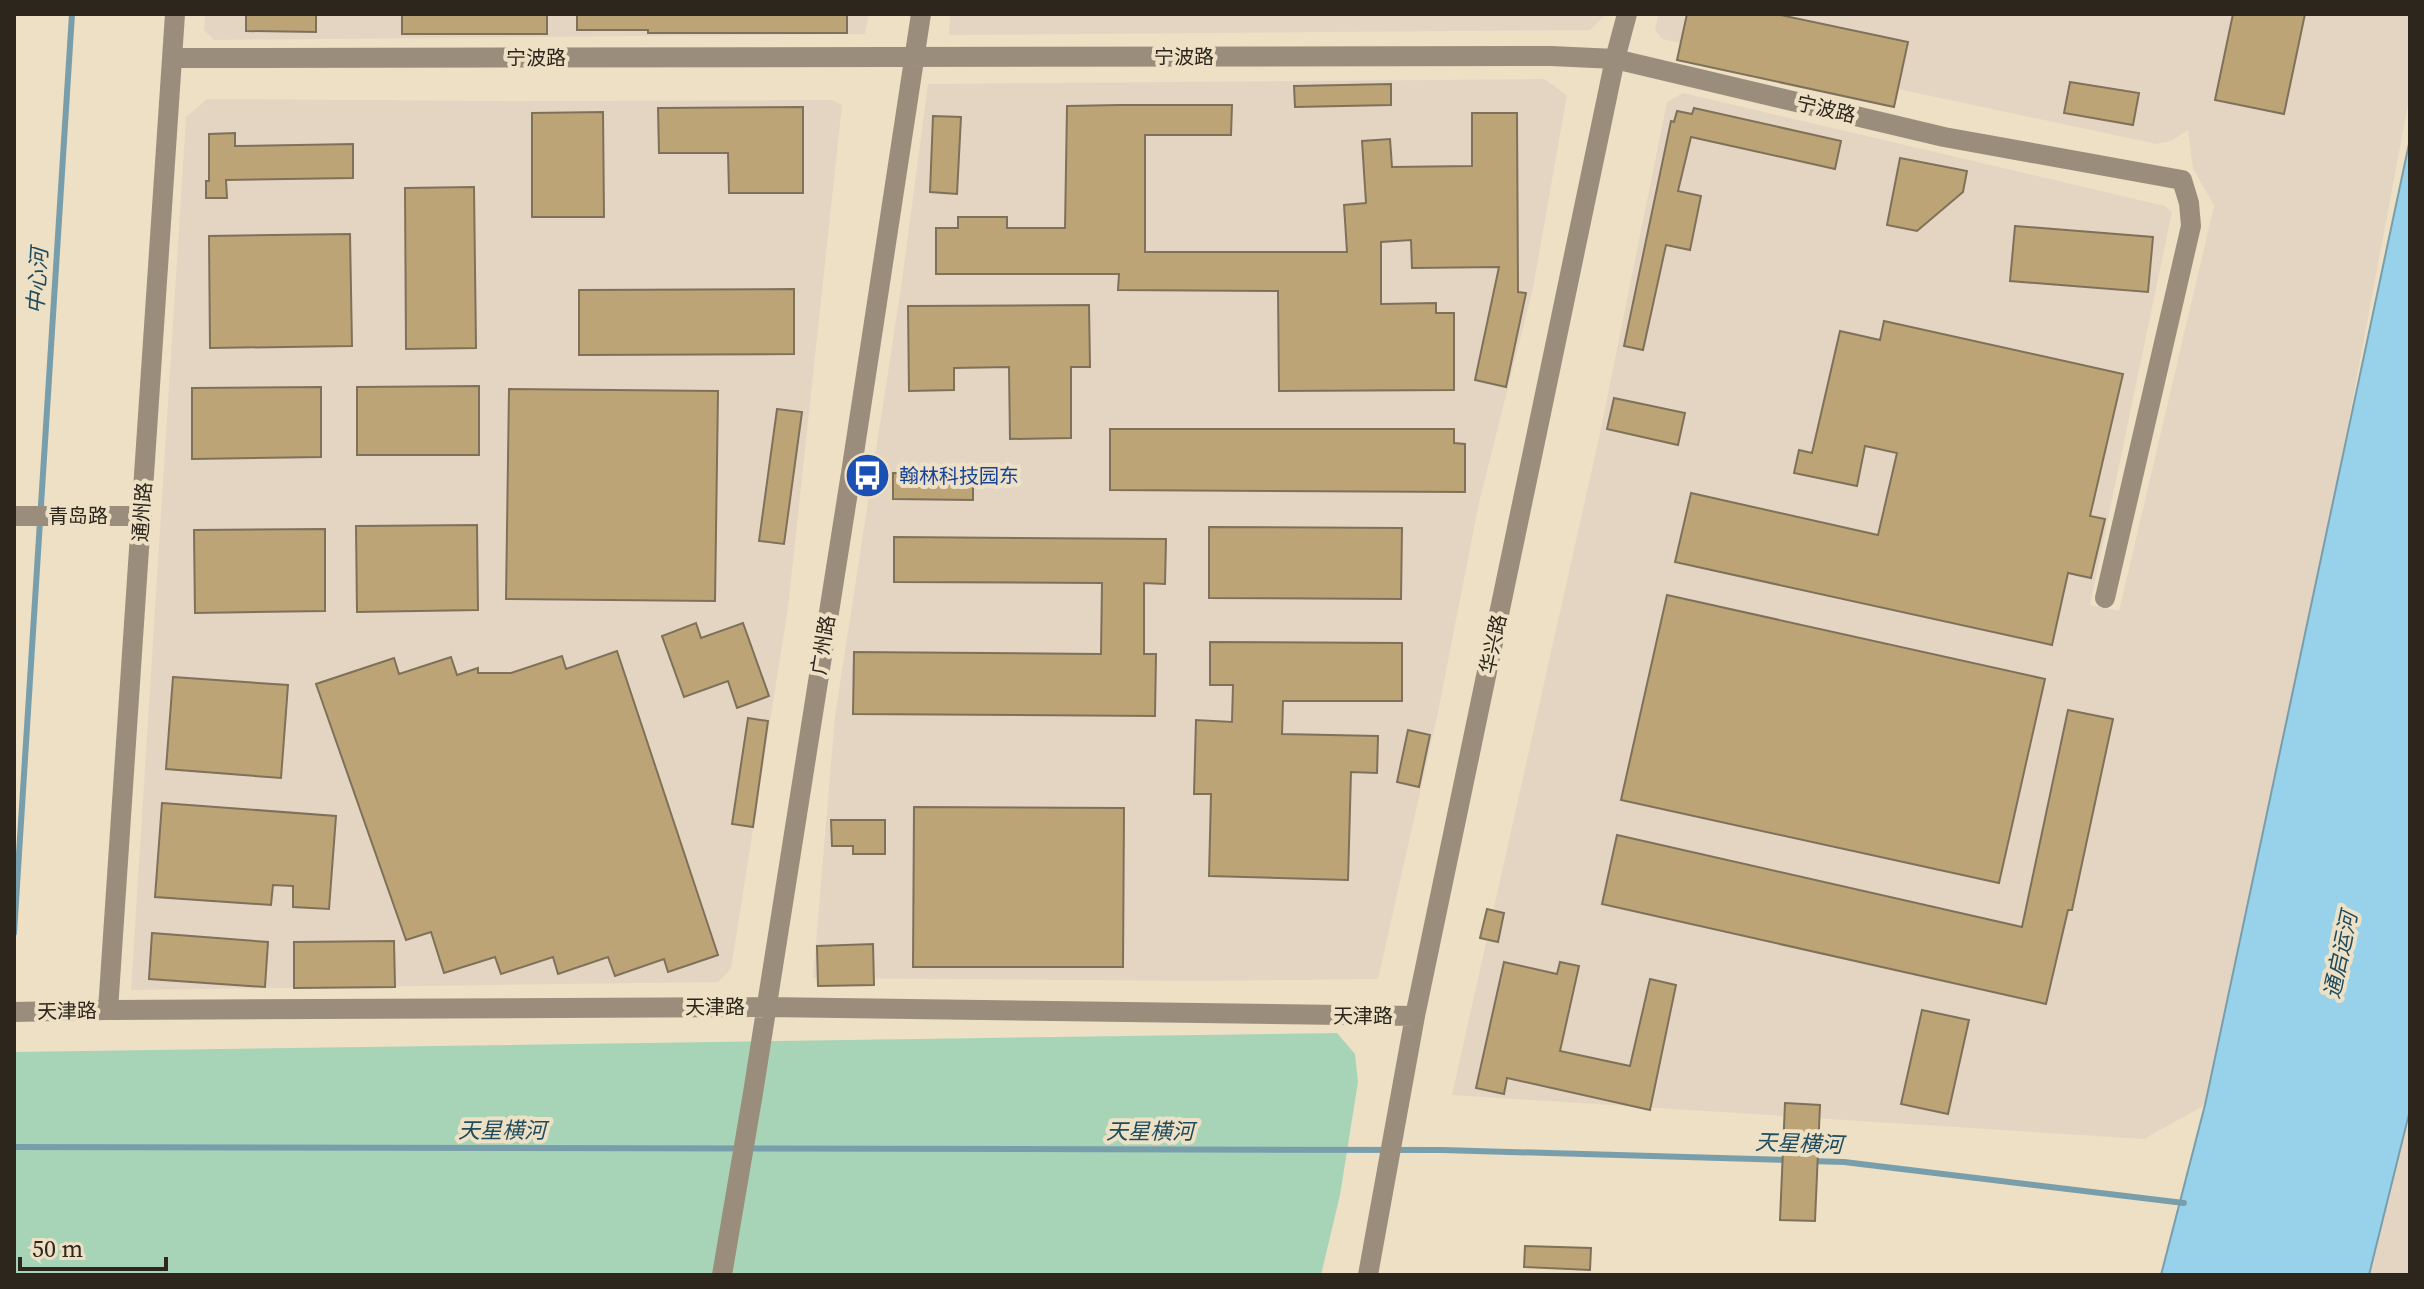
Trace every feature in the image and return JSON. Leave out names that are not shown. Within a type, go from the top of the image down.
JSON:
[{"type":"street","name":"通州路","points":[[108,1010],[175,14]]},
{"type":"street","name":"广州路","points":[[722,1275],[921,14]]},
{"type":"street","name":"华兴路","points":[[1368,1275],[1415,1016],[1615,59],[1627,14]]},
{"type":"street","name":"宁波路","points":[[173,58],[1551,56],[1615,59],[1944,137],[2182,180],[2189,203],[2191,226],[2105,598]]},
{"type":"street","name":"青岛路","points":[[14,516],[142,516]]},
{"type":"street","name":"天津路","points":[[14,1012],[766,1007],[1415,1016]]},
{"type":"shaded area","points":[[205,14],[869,14],[865,34],[214,40],[204,30]]},
{"type":"shaded area","points":[[950,14],[1606,14],[1590,30],[949,35]]},
{"type":"shaded area","points":[[1658,14],[2410,14],[2410,94],[2336,488],[2205,1105],[2144,1139],[1452,1095],[1600,433],[1667,102],[1683,93],[2165,206],[2172,212],[2090,605],[2119,611],[2214,206],[2193,168],[2188,130],[2171,141],[2157,144],[1662,39],[1655,30]]},
{"type":"shaded area","points":[[1544,79],[1567,95],[1533,288],[1479,503],[1437,717],[1378,979],[813,978],[835,716],[901,288],[928,84]]},
{"type":"shaded area","points":[[207,99],[833,100],[842,105],[788,608],[731,969],[718,982],[131,990],[186,117]]},
{"type":"shaded area","points":[[2410,1110],[2410,1275],[2369,1275]]},
{"type":"green space","points":[[1337,1033],[1355,1054],[1358,1082],[1340,1195],[1321,1275],[14,1275],[14,1052]]},
{"type":"water","name":"通启运河","points":[[2410,139],[2410,1110],[2369,1275],[2161,1275],[2205,1105]]},
{"type":"building","points":[[246,14],[316,14],[316,32],[246,31]]},
{"type":"building","points":[[402,14],[547,14],[547,34],[402,34]]},
{"type":"building","points":[[577,14],[847,14],[847,33],[577,30]]},
{"type":"building","points":[[1687,14],[1776,14],[1908,42],[1894,107],[1677,60]]},
{"type":"building","points":[[2233,14],[2305,14],[2284,114],[2215,100]]},
{"type":"building","points":[[2070,82],[2139,93],[2133,125],[2064,113]]},
{"type":"building","points":[[1391,84],[1391,105],[1295,107],[1294,86]]},
{"type":"building","points":[[1232,105],[1231,135],[1145,135],[1145,252],[1347,252],[1344,205],[1366,203],[1362,141],[1390,139],[1392,167],[1472,166],[1472,113],[1517,113],[1518,292],[1526,293],[1506,387],[1475,380],[1499,267],[1412,268],[1411,240],[1381,242],[1381,304],[1436,303],[1436,313],[1454,313],[1454,390],[1279,391],[1278,291],[1118,290],[1119,274],[936,274],[936,228],[958,228],[958,217],[1007,217],[1007,228],[1065,228],[1067,106]]},
{"type":"building","points":[[803,107],[803,193],[729,193],[728,153],[659,153],[658,108]]},
{"type":"building","points":[[1694,108],[1841,141],[1835,169],[1691,137],[1678,191],[1701,196],[1690,250],[1666,245],[1643,350],[1624,346],[1671,121],[1674,122],[1677,111],[1692,114]]},
{"type":"building","points":[[603,112],[604,217],[532,217],[532,113]]},
{"type":"building","points":[[933,116],[961,117],[957,194],[930,192]]},
{"type":"building","points":[[235,133],[235,146],[353,144],[353,178],[226,180],[227,198],[206,198],[209,134]]},
{"type":"building","points":[[1900,158],[1967,171],[1963,192],[1917,231],[1887,225]]},
{"type":"building","points":[[474,187],[476,348],[406,349],[405,188]]},
{"type":"building","points":[[2015,226],[2153,237],[2148,292],[2010,281]]},
{"type":"building","points":[[350,234],[352,346],[210,348],[209,236]]},
{"type":"building","points":[[794,289],[794,354],[579,355],[579,290]]},
{"type":"building","points":[[1089,305],[1090,367],[1071,367],[1071,438],[1010,439],[1009,367],[954,368],[954,390],[909,391],[908,306]]},
{"type":"building","points":[[1884,321],[2123,374],[2090,516],[2105,519],[2091,578],[2068,573],[2052,645],[1675,562],[1691,493],[1878,535],[1897,453],[1865,446],[1857,486],[1794,473],[1799,450],[1812,453],[1840,331],[1880,340]]},
{"type":"building","points":[[479,386],[479,455],[357,455],[357,387]]},
{"type":"building","points":[[321,387],[321,457],[192,459],[192,388]]},
{"type":"building","points":[[509,389],[718,391],[715,601],[506,599]]},
{"type":"building","points":[[1614,398],[1685,413],[1678,445],[1607,429]]},
{"type":"building","points":[[777,409],[802,412],[784,544],[759,541]]},
{"type":"building","points":[[1110,429],[1454,429],[1454,443],[1465,444],[1465,492],[1110,490]]},
{"type":"building","points":[[893,473],[973,474],[973,500],[893,499]]},
{"type":"building","points":[[477,525],[478,610],[357,612],[356,526]]},
{"type":"building","points":[[1209,527],[1402,528],[1401,599],[1209,598]]},
{"type":"building","points":[[325,529],[325,611],[195,613],[194,530]]},
{"type":"building","points":[[894,537],[1166,539],[1165,584],[1144,583],[1144,654],[1156,654],[1155,716],[853,714],[854,652],[1101,654],[1102,583],[894,582]]},
{"type":"building","points":[[1667,595],[2045,679],[1999,883],[1621,800]]},
{"type":"building","points":[[696,623],[701,638],[743,623],[769,696],[737,708],[728,681],[684,697],[662,636]]},
{"type":"building","points":[[1210,642],[1402,643],[1402,701],[1283,701],[1282,734],[1378,736],[1377,773],[1351,772],[1348,880],[1209,876],[1211,794],[1194,794],[1196,720],[1232,722],[1233,685],[1210,685]]},
{"type":"building","points":[[617,651],[718,955],[668,972],[664,959],[615,976],[608,957],[558,974],[553,957],[501,974],[495,957],[444,973],[431,932],[406,940],[316,684],[394,658],[399,674],[451,657],[457,675],[478,668],[478,673],[511,673],[562,656],[566,669]]},
{"type":"building","points":[[173,677],[288,685],[281,778],[166,769]]},
{"type":"building","points":[[2068,710],[2113,719],[2072,910],[2068,910],[2046,1004],[1602,904],[1617,835],[2022,927]]},
{"type":"building","points":[[748,718],[768,721],[753,827],[732,824]]},
{"type":"building","points":[[1408,730],[1430,735],[1419,787],[1397,782]]},
{"type":"building","points":[[162,803],[336,816],[329,909],[293,907],[293,886],[273,885],[271,905],[155,897]]},
{"type":"building","points":[[914,807],[1124,808],[1123,967],[913,967]]},
{"type":"building","points":[[831,820],[885,820],[885,854],[853,854],[853,846],[832,846]]},
{"type":"building","points":[[1487,909],[1504,913],[1498,942],[1480,938]]},
{"type":"building","points":[[152,933],[268,942],[265,987],[149,979]]},
{"type":"building","points":[[394,941],[395,987],[294,988],[294,942]]},
{"type":"building","points":[[873,944],[874,985],[818,986],[817,946]]},
{"type":"building","points":[[1504,962],[1557,974],[1560,962],[1579,966],[1560,1051],[1630,1066],[1650,979],[1676,985],[1650,1110],[1507,1078],[1504,1094],[1476,1088]]},
{"type":"building","points":[[1922,1010],[1969,1020],[1948,1114],[1901,1104]]},
{"type":"building","points":[[1785,1103],[1820,1105],[1815,1221],[1780,1220]]},
{"type":"building","points":[[1525,1246],[1591,1248],[1590,1270],[1524,1267]]},
{"type":"waterway","name":"中心河","points":[[14,933],[72,14]]},
{"type":"waterway","name":"天星横河","points":[[14,1147],[1442,1150],[1791,1160]]},
{"type":"waterway","name":"天星横河","points":[[1810,1161],[1844,1162],[2184,1203]]},
{"type":"place","name":"翰林科技园东","points":[[868,476]]}]
